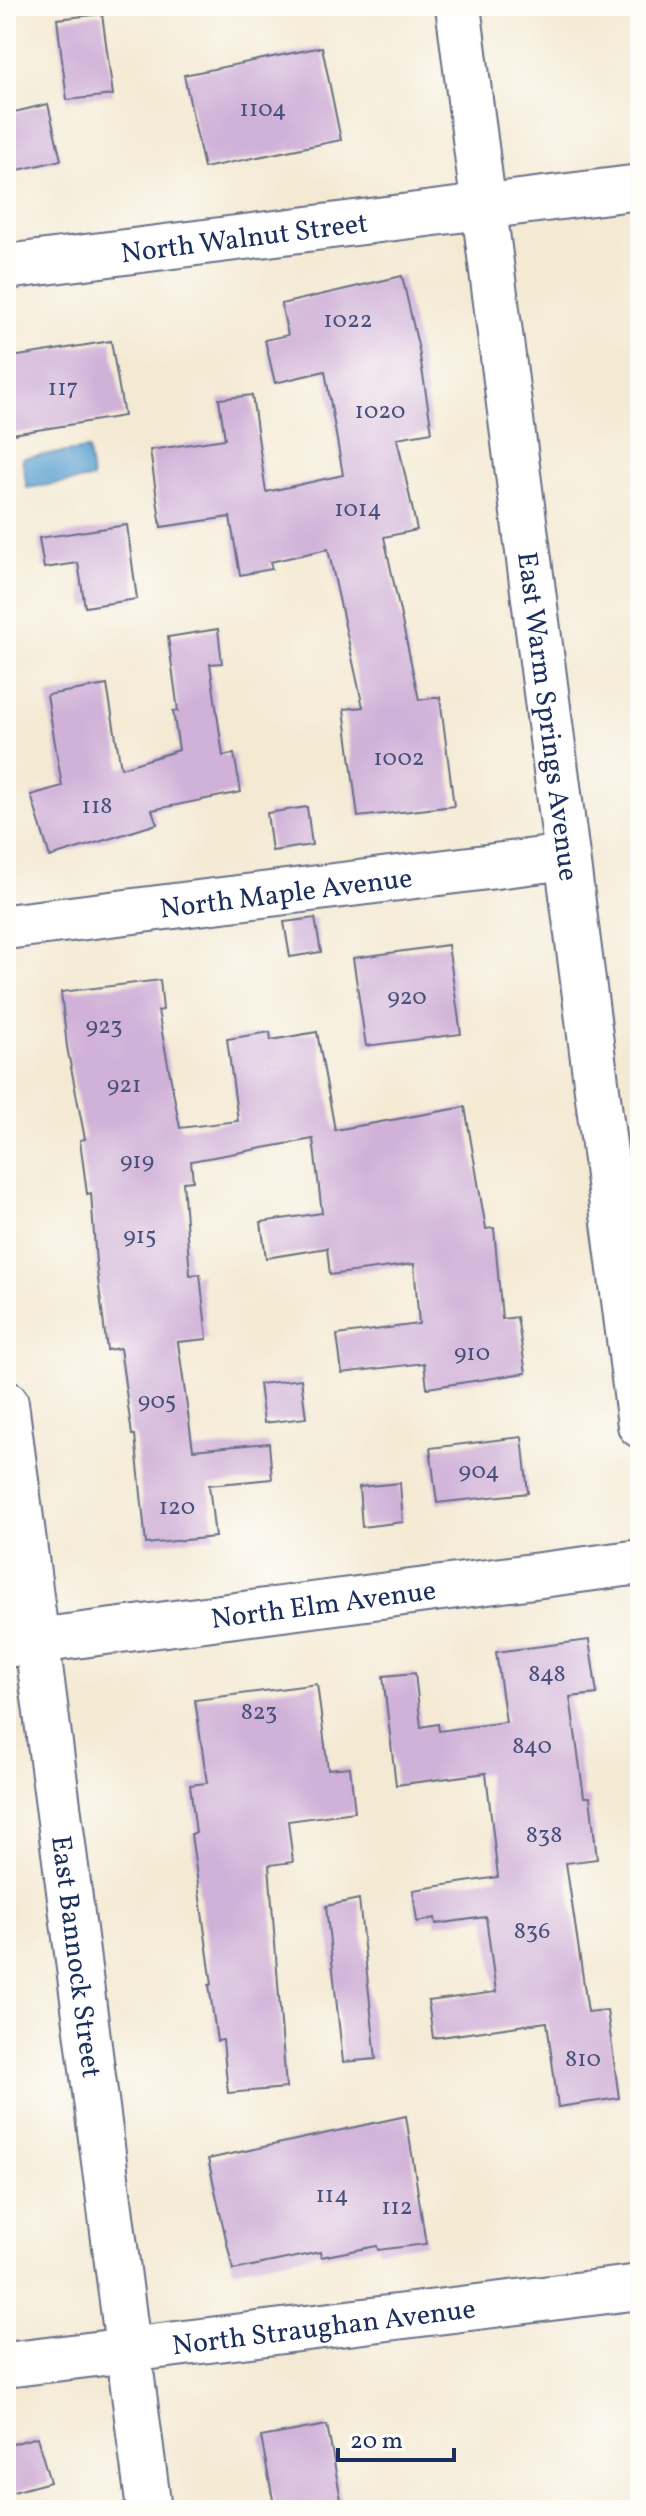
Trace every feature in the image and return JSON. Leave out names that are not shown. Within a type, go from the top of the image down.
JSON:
[{"type":"street","name":"East Warm Springs Avenue","points":[[458,6],[640,1425]]},
{"type":"street","name":"North Walnut Street","points":[[6,267],[640,187]]},
{"type":"street","name":"North Maple Avenue","points":[[6,927],[567,857]]},
{"type":"street","name":"East Bannock Street","points":[[6,1403],[22,1643],[149,2510]]},
{"type":"street","name":"North Elm Avenue","points":[[22,1643],[640,1562]]},
{"type":"street","name":"North Straughan Avenue","points":[[6,2365],[640,2287]]},
{"type":"water","points":[[88,449],[92,479],[27,488],[22,458]]},
{"type":"building","points":[[102,14],[113,95],[67,100],[57,19]]},
{"type":"building","points":[[322,47],[341,140],[204,168],[184,75]]},
{"type":"building","points":[[48,104],[61,160],[6,173],[6,114]]},
{"type":"building","points":[[402,276],[419,350],[432,432],[397,438],[417,530],[384,537],[419,700],[440,697],[454,806],[358,817],[344,709],[363,707],[328,549],[270,562],[272,569],[240,575],[230,517],[161,527],[150,450],[225,439],[219,399],[252,395],[266,492],[343,475],[325,371],[275,383],[265,340],[288,335],[281,304]]},
{"type":"building","points":[[111,341],[124,416],[6,435],[6,358]]},
{"type":"building","points":[[127,525],[137,599],[85,607],[78,563],[44,568],[39,538]]},
{"type":"building","points":[[218,629],[222,663],[210,664],[223,756],[234,754],[241,792],[152,810],[157,824],[50,857],[31,795],[62,786],[47,695],[107,685],[121,768],[179,750],[173,711],[178,711],[168,637]]},
{"type":"building","points":[[307,807],[312,845],[272,851],[267,813]]},
{"type":"building","points":[[315,918],[321,952],[290,957],[284,922]]},
{"type":"building","points":[[448,945],[461,1034],[366,1046],[353,958]]},
{"type":"building","points":[[160,980],[163,1010],[158,1011],[180,1128],[238,1121],[227,1039],[270,1032],[271,1040],[317,1032],[335,1130],[465,1107],[486,1229],[494,1228],[502,1319],[517,1317],[526,1373],[427,1388],[424,1363],[342,1373],[337,1335],[419,1324],[414,1264],[330,1275],[327,1248],[266,1258],[261,1222],[322,1213],[313,1139],[191,1161],[193,1181],[183,1182],[190,1275],[200,1274],[207,1339],[178,1342],[193,1450],[269,1443],[272,1479],[209,1485],[215,1537],[146,1544],[135,1435],[132,1435],[120,1348],[107,1350],[91,1193],[87,1194],[80,1140],[85,1139],[67,1047],[61,992]]},
{"type":"building","points":[[301,1379],[306,1418],[264,1423],[259,1384]]},
{"type":"building","points":[[522,1437],[528,1493],[437,1503],[430,1448]]},
{"type":"building","points":[[400,1483],[403,1522],[362,1527],[359,1487]]},
{"type":"building","points":[[589,1640],[597,1694],[570,1697],[584,1797],[590,1797],[597,1859],[566,1863],[588,2012],[607,2010],[619,2098],[558,2107],[547,2022],[433,2038],[428,2001],[496,1992],[486,1917],[436,1924],[435,1918],[417,1922],[413,1890],[498,1877],[486,1773],[396,1785],[383,1676],[415,1673],[421,1727],[438,1724],[439,1731],[506,1722],[496,1652]]},
{"type":"building","points":[[317,1684],[328,1769],[350,1767],[355,1812],[288,1821],[293,1862],[269,1865],[286,2088],[228,2093],[223,2040],[217,2041],[209,1985],[212,1984],[191,1834],[196,1833],[190,1785],[207,1783],[195,1700]]},
{"type":"building","points":[[359,1899],[376,2059],[343,2062],[326,1906]]},
{"type":"building","points":[[406,2116],[426,2244],[378,2250],[377,2246],[321,2257],[320,2252],[233,2270],[208,2159]]},
{"type":"building","points":[[327,2425],[343,2510],[275,2510],[261,2437]]},
{"type":"building","points":[[37,2437],[50,2482],[6,2494],[6,2446]]}]
